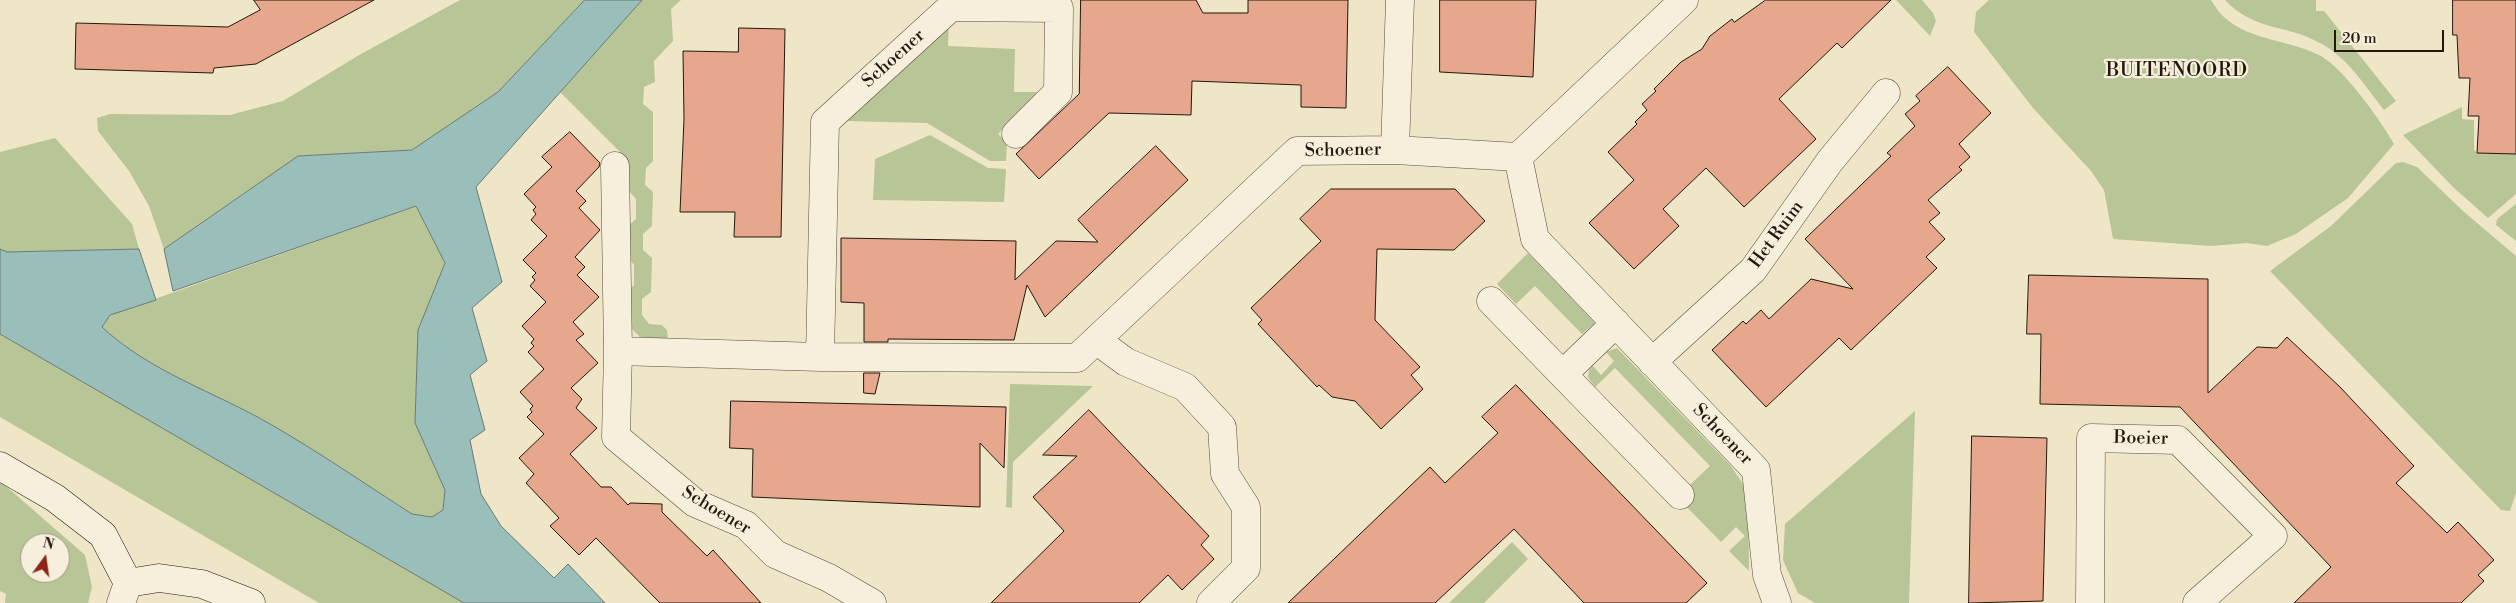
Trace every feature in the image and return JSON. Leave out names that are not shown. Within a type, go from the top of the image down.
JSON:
[{"type":"street","name":"Schoener","points":[[1395,150],[1400,0]]},
{"type":"street","points":[[1518,157],[1684,0]]},
{"type":"street","name":"Schoener","points":[[820,358],[825,122],[951,7],[1059,8],[1058,92],[1016,134]]},
{"type":"street","name":"Het Ruim","points":[[1652,362],[1753,270],[1830,161],[1886,93]]},
{"type":"street","name":"Schoener","points":[[618,350],[820,358],[1077,358],[1296,151],[1395,150],[1518,157],[1535,239],[1756,470],[1767,575],[1777,603]]},
{"type":"street","name":"Schoener","points":[[615,166],[618,350],[616,437],[695,504],[746,525],[775,554],[829,578],[872,603]]},
{"type":"street","points":[[1491,301],[1680,495]]},
{"type":"street","points":[[1563,374],[1616,323]]},
{"type":"street","points":[[1096,340],[1126,362],[1185,387],[1222,427],[1225,474],[1246,507],[1246,568],[1211,603]]},
{"type":"street","name":"Boeier","points":[[2090,603],[2091,438],[2178,440],[2273,536],[2197,603]]},
{"type":"street","points":[[0,466],[56,498],[103,535],[125,593],[159,578],[202,584],[251,603]]},
{"type":"green space","points":[[460,0],[585,0],[498,92],[412,150],[298,156],[164,249],[149,206],[129,171],[98,131],[97,118],[110,114],[230,115],[283,101],[361,54]]},
{"type":"green space","points":[[642,0],[681,0],[671,9],[673,41],[654,61],[655,82],[644,87],[643,104],[653,112],[653,161],[646,168],[645,185],[653,192],[652,226],[643,234],[643,250],[652,258],[651,292],[642,299],[642,315],[649,324],[662,325],[667,330],[668,340],[641,338],[628,325],[627,292],[634,285],[634,265],[630,260],[629,225],[636,219],[636,199],[628,190],[628,160],[560,92]]},
{"type":"green space","points":[[1896,0],[1922,0],[1933,13],[1936,21],[1930,36]]},
{"type":"green space","points":[[1989,0],[2211,0],[2223,16],[2235,26],[2259,36],[2309,51],[2321,56],[2330,63],[2351,83],[2394,144],[2348,198],[2296,234],[2267,246],[2247,243],[2211,246],[2113,239],[2104,190],[2091,171],[2033,108],[1974,32],[1976,12]]},
{"type":"green space","points":[[2225,0],[2316,0],[2316,11],[2324,11],[2396,101],[2384,110],[2347,63],[2328,48],[2306,36],[2270,26],[2247,17]]},
{"type":"green space","points":[[949,21],[948,46],[1015,49],[1014,92],[1041,92],[998,134],[1007,142],[1006,161],[990,161],[927,123],[845,121]]},
{"type":"green space","points":[[2462,107],[2462,119],[2474,120],[2474,150],[2477,153],[2516,154],[2516,194],[2488,218],[2453,187],[2403,135]]},
{"type":"green space","points":[[930,135],[988,168],[1006,169],[1004,202],[873,200],[875,159]]},
{"type":"green space","points":[[55,138],[132,224],[139,249],[7,252],[0,249],[0,152]]},
{"type":"green space","points":[[2403,162],[2417,167],[2463,211],[2516,256],[2516,493],[2510,511],[2501,510],[2270,271],[2331,226],[2396,163]]},
{"type":"green space","points":[[2516,204],[2516,241],[2496,225],[2497,219]]},
{"type":"green space","points":[[416,206],[445,263],[418,330],[415,423],[445,490],[443,510],[432,517],[412,514],[270,424],[141,357],[102,327],[110,315]]},
{"type":"green space","points":[[1528,253],[1595,323],[1582,334],[1535,286],[1516,304],[1497,284]]},
{"type":"green space","points":[[0,334],[464,603],[319,603],[0,417]]},
{"type":"green space","points":[[1617,348],[1731,466],[1743,484],[1748,500],[1749,571],[1729,551],[1745,536],[1736,527],[1721,542],[1677,497],[1710,466],[1615,368],[1595,387],[1588,377],[1592,365],[1601,375],[1614,361],[1606,352]]},
{"type":"green space","points":[[1010,384],[1093,386],[1013,462],[1012,508],[1006,507]]},
{"type":"green space","points":[[1915,411],[1909,603],[1815,603],[1798,593],[1783,560],[1785,524]]},
{"type":"green space","points":[[0,481],[60,533],[20,533],[20,583],[70,583],[70,542],[85,555],[92,587],[88,603],[5,603],[6,594],[0,591]]},
{"type":"green space","points":[[1512,542],[1528,559],[1484,603],[1449,603]]},
{"type":"water","points":[[585,0],[642,0],[476,187],[502,282],[472,308],[487,361],[470,375],[485,430],[470,440],[481,494],[501,526],[554,578],[568,564],[605,603],[464,603],[0,334],[0,249],[7,252],[139,249],[156,300],[110,315],[102,327],[141,357],[270,424],[412,514],[432,517],[443,510],[445,490],[415,423],[418,330],[445,263],[416,206],[173,291],[164,249],[298,156],[412,150],[498,92]]},
{"type":"building","points":[[254,0],[374,0],[256,64],[214,68],[213,73],[75,69],[76,23],[228,27],[260,10]]},
{"type":"building","points":[[1081,0],[1196,0],[1203,13],[1248,13],[1248,0],[1348,0],[1346,108],[1301,107],[1301,85],[1192,81],[1191,115],[1109,113],[1039,179],[1016,154],[1079,94]]},
{"type":"building","points":[[1440,0],[1536,0],[1533,77],[1440,72]]},
{"type":"building","points":[[1766,0],[1891,0],[1842,48],[1837,43],[1779,99],[1816,139],[1744,207],[1706,168],[1663,209],[1679,226],[1634,269],[1589,223],[1634,180],[1608,152],[1637,124],[1635,122],[1647,110],[1642,104],[1681,62],[1702,49],[1710,36],[1732,19],[1734,22]]},
{"type":"building","points":[[2453,0],[2516,0],[2516,154],[2477,153],[2479,116],[2468,116],[2470,78],[2459,78],[2457,35],[2453,35]]},
{"type":"building","points":[[739,28],[785,29],[781,237],[734,237],[735,212],[680,212],[684,119],[683,51],[738,52]]},
{"type":"building","points":[[1948,67],[1991,113],[1959,144],[1970,157],[1959,167],[1962,170],[1928,200],[1940,213],[1929,222],[1945,239],[1926,257],[1937,268],[1851,350],[1839,338],[1766,407],[1712,350],[1743,321],[1746,324],[1761,310],[1769,319],[1811,279],[1853,289],[1805,239],[1891,156],[1887,153],[1915,126],[1905,114],[1920,101],[1916,96]]},
{"type":"building","points":[[570,132],[600,163],[599,167],[576,191],[586,201],[579,208],[600,230],[575,257],[585,267],[577,275],[599,297],[573,322],[584,334],[576,340],[598,363],[571,388],[582,399],[576,408],[597,428],[570,454],[601,487],[611,487],[628,505],[630,503],[662,504],[662,512],[707,556],[713,550],[761,603],[660,603],[596,538],[579,555],[550,526],[559,518],[526,483],[534,474],[519,458],[544,434],[527,417],[532,412],[530,409],[533,406],[520,392],[544,369],[528,352],[534,346],[531,343],[534,339],[522,326],[546,302],[530,286],[535,280],[532,277],[536,273],[523,260],[547,236],[531,220],[536,214],[533,210],[536,207],[524,194],[552,167],[542,157]]},
{"type":"building","points":[[1156,146],[1188,180],[1045,317],[1027,285],[1014,340],[888,339],[888,342],[864,342],[864,303],[841,302],[841,238],[1016,241],[1015,280],[1056,241],[1098,242],[1078,220]]},
{"type":"building","points":[[1331,189],[1455,189],[1485,221],[1454,250],[1377,249],[1375,320],[1420,367],[1411,375],[1423,389],[1381,429],[1355,401],[1332,397],[1319,385],[1317,387],[1258,324],[1262,320],[1251,308],[1321,241],[1300,219]]},
{"type":"building","points":[[2029,275],[2208,279],[2208,393],[2257,347],[2277,348],[2287,337],[2340,387],[2414,466],[2396,483],[2447,533],[2458,522],[2494,560],[2478,575],[2484,581],[2461,603],[2294,603],[2331,567],[2180,407],[2040,404],[2041,334],[2027,334]]},
{"type":"building","points":[[864,373],[880,373],[875,394],[864,393]]},
{"type":"building","points":[[1516,385],[1707,583],[1686,603],[1584,603],[1514,529],[1435,603],[1288,603],[1430,467],[1445,483],[1498,433],[1482,417]]},
{"type":"building","points":[[731,401],[1006,407],[1004,468],[980,443],[980,507],[752,497],[753,449],[730,448]]},
{"type":"building","points":[[1089,410],[1209,536],[1201,545],[1214,559],[1182,590],[1168,575],[1139,603],[991,603],[1064,531],[1033,497],[1077,456],[1043,455]]},
{"type":"building","points":[[1972,436],[2047,438],[2043,601],[1969,603]]},
{"type":"district","name":"BUITENOORD","points":[[2177,71]]}]
